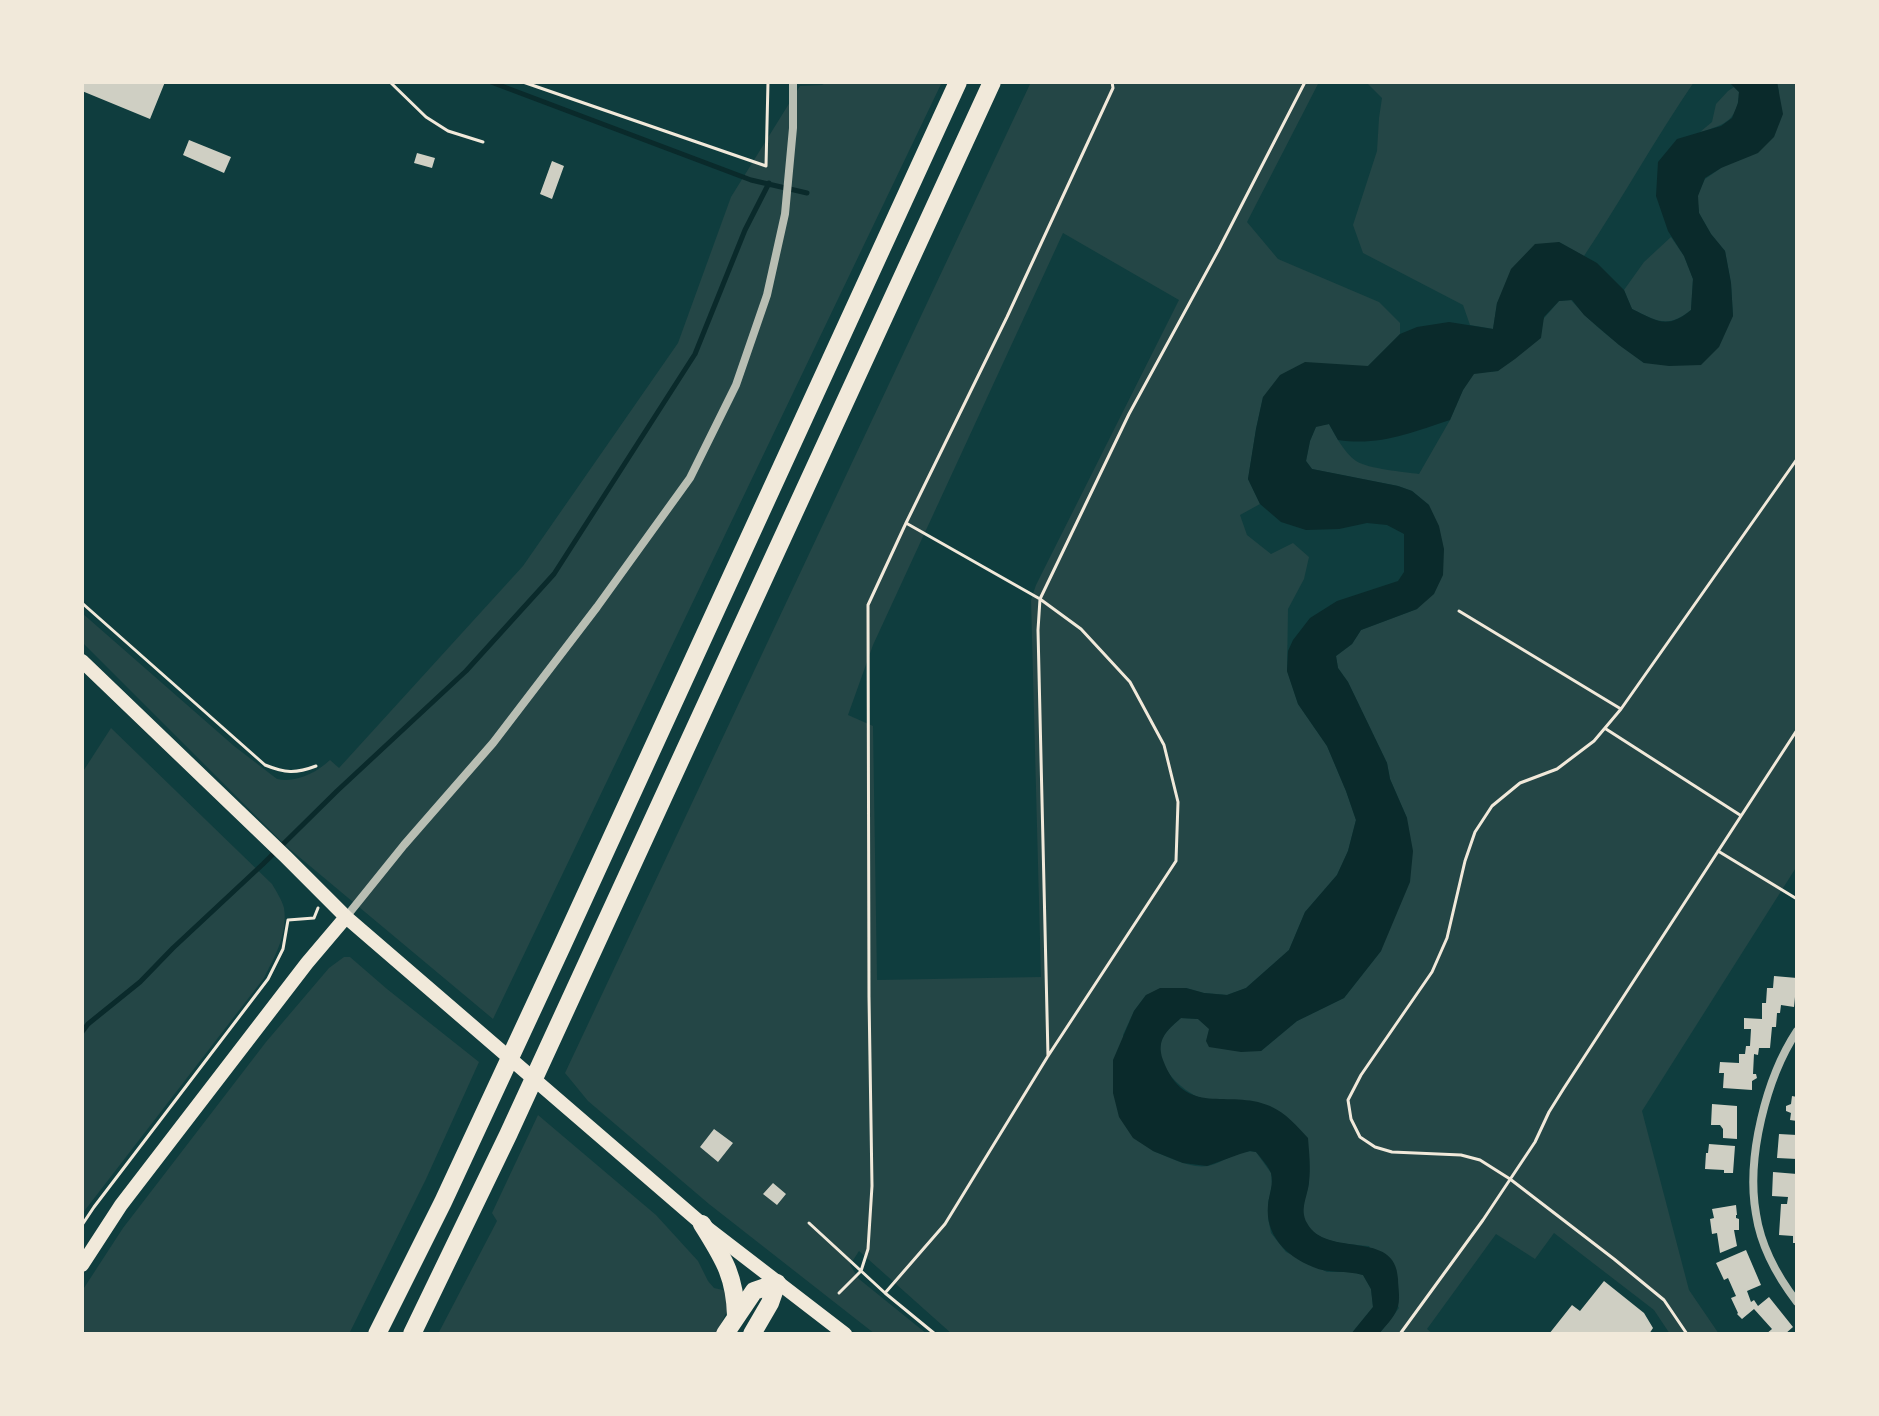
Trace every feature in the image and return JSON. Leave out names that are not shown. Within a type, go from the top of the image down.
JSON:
[{"type":"highway","points":[[377,1334],[443,1202],[562,946],[958,82]]},
{"type":"highway","points":[[412,1334],[622,888],[992,82]]},
{"type":"highway","points":[[702,1224],[729,1270],[736,1297],[736,1316]]},
{"type":"highway","points":[[725,1334],[754,1291],[777,1283]]},
{"type":"highway","points":[[752,1334],[770,1303],[777,1283]]},
{"type":"highway","points":[[427,1334],[435,1288]]},
{"type":"main road","points":[[82,661],[346,917],[702,1224],[845,1334]]},
{"type":"main road","points":[[82,1265],[121,1205],[307,963],[346,917]]},
{"type":"street","points":[[346,917],[493,743],[690,478],[736,385],[767,295],[785,214],[793,128],[793,82]]},
{"type":"street","points":[[1797,1031],[1770,1086],[1761,1119],[1754,1187],[1756,1215],[1768,1256],[1780,1280],[1797,1302]]},
{"type":"path","points":[[390,82],[426,117],[448,131],[483,142]]},
{"type":"path","points":[[523,82],[766,166],[768,82]]},
{"type":"path","points":[[839,1293],[861,1271],[868,1249],[872,1186],[868,605],[1007,317],[1113,88],[1112,82]]},
{"type":"path","points":[[1048,1056],[1038,645],[1040,599],[1129,414],[1305,82]]},
{"type":"path","points":[[1687,1334],[1664,1300],[1510,1179],[1480,1160],[1461,1155],[1392,1152],[1375,1147],[1360,1137],[1351,1119],[1348,1100],[1361,1075],[1432,972],[1447,938],[1475,832],[1492,806],[1520,783],[1557,769],[1594,741],[1621,709],[1797,459]]},
{"type":"path","points":[[885,1293],[945,1224],[1048,1056],[1176,861],[1178,802],[1164,745],[1130,682],[1081,629],[1040,599],[906,523]]},
{"type":"path","points":[[82,603],[265,765],[283,772],[301,772],[316,766]]},
{"type":"path","points":[[1459,611],[1621,709]]},
{"type":"path","points":[[1605,728],[1740,815]]},
{"type":"path","points":[[1400,1334],[1535,1142],[1564,1088],[1797,730]]},
{"type":"path","points":[[1717,851],[1797,899]]},
{"type":"path","points":[[82,1225],[268,979],[283,949],[288,920],[314,918],[323,894]]},
{"type":"path","points":[[809,1223],[935,1334]]},
{"type":"shaded area","points":[[827,82],[942,82],[493,1019],[286,846],[82,642],[82,613],[234,746],[277,779],[291,780],[305,776],[330,760],[339,768],[523,566],[678,343],[731,197],[800,86]]},
{"type":"shaded area","points":[[1031,82],[1319,82],[1247,222],[1278,259],[1379,302],[1400,323],[1400,334],[1368,366],[1339,366],[1263,397],[1248,479],[1260,504],[1240,515],[1247,535],[1271,554],[1293,543],[1309,557],[1304,579],[1288,609],[1287,671],[1298,704],[1327,746],[1356,820],[1348,851],[1337,875],[1305,912],[1289,950],[1246,988],[1227,995],[1186,988],[1146,995],[1134,1011],[1123,1035],[1153,1151],[1194,1166],[1208,1166],[1244,1152],[1256,1152],[1271,1173],[1268,1218],[1271,1233],[1286,1252],[1327,1272],[1363,1275],[1371,1289],[1373,1307],[1351,1334],[952,1334],[859,1251],[850,1265],[859,1279],[927,1334],[875,1334],[709,1204],[588,1101],[565,1073]],"holes":[[[1063,233],[1179,300],[1031,600],[1041,977],[877,980],[873,726],[848,715],[873,645]]]},
{"type":"shaded area","points":[[1366,82],[1694,82],[1584,256],[1559,242],[1497,303],[1493,329],[1470,325],[1463,305],[1363,253],[1353,225],[1377,151],[1382,98]]},
{"type":"shaded area","points":[[1729,82],[1777,82],[1783,114],[1774,137],[1758,153],[1705,178],[1698,196],[1699,213],[1725,251],[1733,316],[1719,347],[1701,365],[1644,363],[1584,315],[1572,300],[1559,301],[1544,317],[1541,338],[1498,371],[1474,374],[1450,420],[1395,437],[1368,441],[1338,440],[1329,424],[1316,427],[1310,441],[1306,461],[1312,469],[1412,491],[1429,505],[1439,526],[1444,549],[1443,575],[1434,594],[1417,609],[1361,630],[1352,644],[1336,656],[1338,668],[1348,682],[1387,763],[1390,779],[1407,818],[1413,851],[1410,882],[1381,951],[1344,998],[1297,1021],[1261,1051],[1241,1052],[1209,1047],[1206,1041],[1209,1029],[1198,1019],[1181,1018],[1167,1032],[1161,1053],[1172,1078],[1183,1090],[1195,1096],[1254,1101],[1276,1109],[1291,1120],[1308,1138],[1310,1177],[1304,1208],[1307,1223],[1316,1234],[1329,1240],[1373,1248],[1386,1254],[1394,1263],[1399,1298],[1394,1316],[1379,1334],[1351,1334],[1373,1307],[1371,1289],[1363,1275],[1313,1267],[1294,1257],[1279,1243],[1268,1216],[1271,1173],[1256,1152],[1250,1151],[1207,1166],[1183,1163],[1153,1151],[1133,1138],[1119,1117],[1113,1093],[1113,1060],[1134,1011],[1146,995],[1160,988],[1186,988],[1227,995],[1246,988],[1289,950],[1305,912],[1337,875],[1348,851],[1356,820],[1327,746],[1298,704],[1287,671],[1288,651],[1310,618],[1337,601],[1398,581],[1404,572],[1404,534],[1387,525],[1367,523],[1339,529],[1306,530],[1281,522],[1260,504],[1248,479],[1263,397],[1280,375],[1305,362],[1368,366],[1400,334],[1417,327],[1449,322],[1493,329],[1497,303],[1511,269],[1535,244],[1559,242],[1597,263],[1624,290],[1632,309],[1662,322],[1683,316],[1691,310],[1693,279],[1684,256],[1668,231],[1656,196],[1658,162],[1677,139],[1721,126],[1732,118],[1739,92]]},
{"type":"shaded area","points":[[1777,82],[1797,82],[1797,866],[1642,1111],[1689,1290],[1719,1334],[1670,1334],[1654,1310],[1554,1233],[1535,1259],[1496,1234],[1427,1329],[1433,1334],[1379,1334],[1399,1308],[1369,1246],[1329,1240],[1312,1231],[1303,1215],[1309,1183],[1244,1101],[1211,1100],[1194,1095],[1173,1078],[1160,1056],[1164,1035],[1181,1018],[1198,1019],[1210,1029],[1261,1051],[1297,1021],[1344,998],[1381,951],[1407,818],[1390,779],[1387,763],[1348,682],[1338,668],[1336,656],[1352,644],[1361,630],[1417,609],[1429,505],[1412,491],[1398,486],[1312,469],[1306,461],[1310,441],[1316,426],[1329,424],[1344,449],[1356,461],[1378,468],[1419,474],[1474,373],[1498,371],[1559,301],[1571,300],[1596,326],[1644,363],[1733,316],[1725,251],[1699,213],[1697,196],[1705,179],[1721,168],[1779,91]]},
{"type":"shaded area","points":[[1734,87],[1739,92],[1733,115],[1723,124],[1700,132],[1712,122],[1716,104]]},
{"type":"shaded area","points":[[1671,237],[1684,256],[1693,279],[1691,310],[1675,320],[1662,321],[1632,309],[1624,290],[1644,262]]},
{"type":"shaded area","points":[[111,728],[272,884],[283,905],[285,918],[280,944],[264,978],[82,1214],[82,773]]},
{"type":"shaded area","points":[[344,957],[350,957],[479,1062],[426,1179],[349,1334],[82,1334],[82,1291],[123,1228],[266,1042],[329,968]]},
{"type":"shaded area","points":[[538,1115],[656,1215],[698,1261],[714,1288],[727,1291],[728,1309],[716,1334],[438,1334],[497,1221],[492,1213]]},
{"type":"building","points":[[82,82],[165,82],[150,119],[82,91]]},
{"type":"building","points":[[189,140],[231,157],[224,173],[183,155]]},
{"type":"building","points":[[417,153],[435,158],[432,168],[414,163]]},
{"type":"building","points":[[552,161],[564,166],[552,199],[540,194]]},
{"type":"building","points":[[1774,976],[1797,978],[1794,1007],[1781,1005],[1776,1027],[1772,1027],[1770,1048],[1759,1048],[1758,1055],[1754,1054],[1753,1074],[1757,1078],[1752,1081],[1752,1090],[1723,1088],[1724,1073],[1719,1073],[1720,1062],[1739,1063],[1739,1054],[1745,1054],[1746,1046],[1750,1046],[1751,1029],[1744,1029],[1744,1018],[1762,1019],[1762,1003],[1766,1003],[1767,988],[1773,988]]},
{"type":"building","points":[[1792,1096],[1797,1097],[1797,1121],[1790,1120],[1791,1113],[1786,1111]]},
{"type":"building","points":[[1712,1104],[1737,1106],[1737,1139],[1723,1138],[1720,1125],[1711,1125]]},
{"type":"building","points":[[714,1129],[733,1143],[718,1162],[700,1147]]},
{"type":"building","points":[[1779,1134],[1797,1135],[1797,1159],[1777,1158]]},
{"type":"building","points":[[1709,1144],[1735,1146],[1733,1173],[1705,1169]]},
{"type":"building","points":[[1773,1172],[1797,1174],[1797,1243],[1793,1243],[1793,1236],[1779,1235],[1781,1204],[1787,1204],[1788,1197],[1772,1196]]},
{"type":"building","points":[[773,1183],[786,1194],[777,1205],[763,1194]]},
{"type":"building","points":[[1736,1205],[1736,1218],[1739,1219],[1739,1230],[1734,1230],[1737,1246],[1720,1253],[1717,1233],[1712,1234],[1712,1209]]},
{"type":"building","points":[[1746,1250],[1761,1285],[1747,1291],[1751,1302],[1754,1300],[1758,1306],[1769,1297],[1793,1327],[1785,1334],[1766,1334],[1772,1329],[1754,1309],[1742,1319],[1737,1314],[1731,1298],[1736,1296],[1728,1278],[1724,1280],[1716,1263]]},
{"type":"building","points":[[1604,1281],[1644,1313],[1653,1328],[1649,1334],[1549,1334],[1572,1305],[1580,1311]]},
{"type":"waterway","points":[[491,82],[751,180],[807,193]]},
{"type":"waterway","points":[[82,1032],[140,982],[466,671],[554,574],[695,354],[745,230],[769,183]]}]
